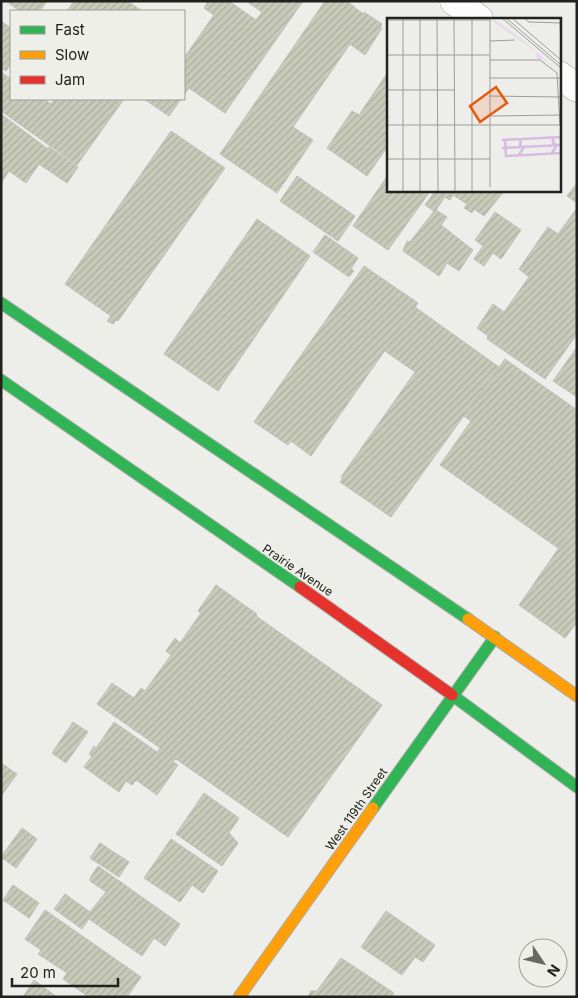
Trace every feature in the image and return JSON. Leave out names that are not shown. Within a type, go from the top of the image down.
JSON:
[{"type":"main road","points":[[1,303],[495,637],[577,696]]},
{"type":"main road","name":"Prairie Avenue","points":[[1,380],[397,655],[577,787]]},
{"type":"main road","name":"West 119th Street","points":[[239,997],[495,637]]},
{"type":"street","points":[[454,1],[477,18]]},
{"type":"street","points":[[560,76],[577,88]]},
{"type":"building","points":[[6,1],[47,1],[41,10],[19,10]]},
{"type":"building","points":[[74,1],[132,1],[130,3],[140,10],[68,10]]},
{"type":"building","points":[[208,1],[229,1],[256,20],[262,12],[246,1],[303,1],[225,113],[189,88],[185,94],[185,57],[214,15],[204,8]]},
{"type":"building","points":[[325,1],[347,1],[363,14],[364,12],[382,24],[380,27],[382,28],[365,55],[350,44],[293,127],[313,140],[277,193],[220,154]]},
{"type":"building","points":[[1,21],[10,27],[10,65],[6,71],[1,68]]},
{"type":"building","points":[[1,72],[10,78],[10,100],[45,100],[51,104],[54,100],[123,100],[77,165],[1,111]]},
{"type":"building","points":[[387,73],[387,147],[367,176],[327,148],[352,111],[359,115]]},
{"type":"building","points":[[145,100],[180,100],[169,116]]},
{"type":"building","points":[[1,114],[48,149],[49,147],[78,167],[67,183],[39,164],[26,183],[9,171],[1,183]]},
{"type":"building","points":[[171,131],[225,168],[118,321],[116,320],[113,324],[107,321],[111,316],[65,284]]},
{"type":"building","points":[[297,176],[355,216],[338,241],[280,201]]},
{"type":"building","points":[[387,176],[387,191],[430,191],[388,250],[353,226]]},
{"type":"building","points":[[577,183],[577,203],[567,196]]},
{"type":"building","points":[[435,191],[504,191],[484,216],[474,209],[472,213],[464,208],[467,204],[453,195],[450,200],[445,197],[436,210],[447,217],[441,225],[473,250],[459,271],[447,263],[439,276],[403,251],[407,241],[410,242],[434,211],[425,205]]},
{"type":"building","points":[[577,208],[577,334],[545,379],[487,339],[488,336],[477,328],[493,304],[504,312],[529,277],[519,269],[548,227],[558,234]]},
{"type":"building","points":[[495,212],[521,230],[501,259],[493,253],[484,266],[474,259],[483,246],[475,240]]},
{"type":"building","points":[[257,219],[310,256],[218,391],[164,354]]},
{"type":"building","points":[[325,235],[358,258],[351,269],[354,271],[349,277],[313,252]]},
{"type":"building","points":[[364,266],[418,303],[311,456],[291,441],[288,445],[254,422]]},
{"type":"building","points":[[415,307],[499,367],[391,517],[340,482],[343,478],[341,477],[415,372],[385,351]]},
{"type":"building","points":[[577,347],[577,397],[553,381]]},
{"type":"building","points":[[505,359],[577,410],[577,522],[558,548],[440,465],[471,421],[464,416]]},
{"type":"building","points":[[577,522],[577,622],[565,638],[519,605]]},
{"type":"building","points":[[216,585],[257,614],[256,616],[382,705],[288,837],[97,704],[112,683],[134,698],[141,688],[145,691],[171,655],[166,651],[175,638],[180,643],[201,613],[198,611]]},
{"type":"building","points":[[73,722],[88,732],[66,763],[52,753]]},
{"type":"building","points":[[114,722],[157,752],[160,748],[176,759],[173,762],[178,765],[157,795],[136,780],[132,785],[126,781],[119,792],[84,767],[92,756],[89,754],[94,746],[96,748]]},
{"type":"building","points":[[1,763],[17,774],[1,796]]},
{"type":"building","points":[[204,793],[239,818],[229,833],[238,843],[222,866],[176,834]]},
{"type":"building","points":[[22,828],[37,839],[16,868],[1,857]]},
{"type":"building","points":[[171,839],[218,871],[203,893],[192,885],[180,902],[144,878]]},
{"type":"building","points":[[100,843],[129,862],[119,877],[90,858]]},
{"type":"building","points":[[98,866],[180,924],[165,946],[154,938],[142,956],[89,919],[82,929],[54,909],[65,894],[90,912],[106,892],[90,881]]},
{"type":"building","points":[[13,885],[39,903],[29,918],[3,900]]},
{"type":"building","points":[[45,910],[141,977],[127,997],[89,997],[63,979],[67,973],[38,954],[41,950],[25,939]]},
{"type":"building","points":[[386,911],[435,945],[423,962],[415,957],[402,975],[361,947]]},
{"type":"building","points":[[341,958],[394,993],[391,997],[308,997],[311,991],[317,991]]},
{"type":"building","points":[[34,980],[57,997],[23,997]]},
{"type":"traffic: fast","points":[[1,303],[468,619]]},
{"type":"traffic: fast","points":[[1,380],[300,587]]},
{"type":"traffic: fast","points":[[373,808],[495,637]]},
{"type":"traffic: fast","points":[[452,695],[577,787]]},
{"type":"traffic: slow","points":[[468,619],[577,696]]},
{"type":"traffic: slow","points":[[239,997],[373,808]]},
{"type":"traffic: jam","points":[[300,587],[452,695]]}]
